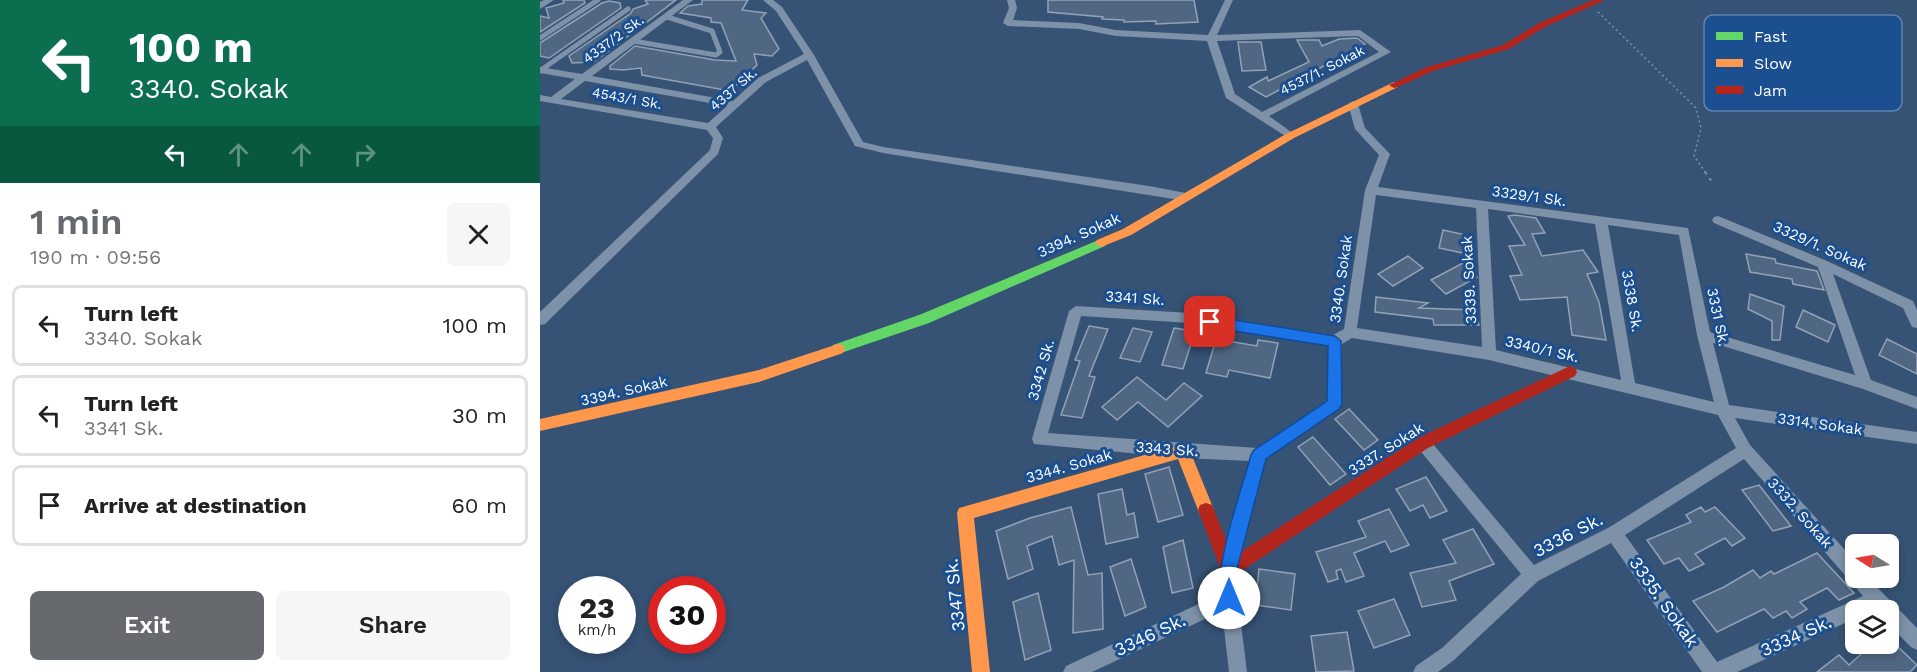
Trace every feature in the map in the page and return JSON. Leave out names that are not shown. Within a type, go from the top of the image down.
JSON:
[{"type":"street","points":[[540,6],[550,0]]},
{"type":"street","name":"4337/2 Sk.","points":[[553,100],[690,0]]},
{"type":"street","points":[[767,0],[779,9],[809,55],[860,144],[883,150],[1186,197]]},
{"type":"street","name":"4537/1. Sokak","points":[[1011,0],[1013,8],[1008,23],[1079,26],[1116,33],[1211,38],[1360,33],[1386,52],[1262,116]]},
{"type":"street","points":[[1229,0],[1211,38],[1230,96],[1290,136]]},
{"type":"street","name":"3394. Sokak","points":[[540,425],[726,385],[817,357],[924,319],[1014,283],[1127,232],[1290,136],[1353,104],[1430,69],[1464,57],[1506,47],[1542,25],[1596,2]]},
{"type":"street","name":"4337 Sk.","points":[[710,126],[762,80],[809,55]]},
{"type":"street","points":[[541,70],[734,104]]},
{"type":"street","name":"4543/1 Sk.","points":[[540,98],[710,126]]},
{"type":"street","name":"3340. Sokak","points":[[1259,455],[1334,404],[1335,341],[1350,332],[1371,189],[1385,154],[1360,129],[1353,104]]},
{"type":"street","points":[[540,320],[714,152],[718,138],[710,126]]},
{"type":"street","name":"3329/1 Sk.","points":[[1371,189],[1684,231]]},
{"type":"street","name":"3339. Sokak","points":[[1482,205],[1489,354]]},
{"type":"street","name":"3329/1. Sokak","points":[[1718,220],[1823,264],[1908,305],[1917,323]]},
{"type":"street","name":"3338 Sk.","points":[[1601,221],[1629,387]]},
{"type":"street","name":"3331 Sk.","points":[[1684,231],[1704,335],[1724,410],[1745,450]]},
{"type":"street","points":[[1823,264],[1864,384]]},
{"type":"street","name":"3341 Sk.","points":[[1076,311],[1190,318],[1335,341]]},
{"type":"street","name":"3342 Sk.","points":[[1039,439],[1076,311]]},
{"type":"street","name":"3340/1 Sk.","points":[[1350,332],[1489,354],[1724,410]]},
{"type":"street","points":[[1704,335],[1864,384],[1917,403]]},
{"type":"street","name":"3337. Sokak","points":[[1229,569],[1423,443],[1570,372]]},
{"type":"street","name":"3314. Sokak","points":[[1724,410],[1917,438]]},
{"type":"street","name":"3343 Sk.","points":[[1039,439],[1259,455]]},
{"type":"street","points":[[1423,443],[1532,575]]},
{"type":"street","name":"3336 Sk.","points":[[1422,672],[1448,654],[1532,575],[1614,533],[1745,450]]},
{"type":"street","name":"3332. Sokak","points":[[1745,450],[1845,564]]},
{"type":"street","points":[[1183,451],[1229,569]]},
{"type":"street","name":"3344. Sokak","points":[[964,513],[1183,451]]},
{"type":"street","points":[[1238,672],[1229,598],[1229,569],[1259,455]]},
{"type":"street","name":"3347 Sk.","points":[[964,513],[981,672]]},
{"type":"street","name":"3335. Sokak","points":[[1614,533],[1714,672]]},
{"type":"street","name":"3332. Sokak","points":[[1867,588],[1878,600]]},
{"type":"street","name":"3346 Sk.","points":[[1072,672],[1229,598]]},
{"type":"street","name":"3334 Sk.","points":[[1714,672],[1845,622]]},
{"type":"street","name":"3332. Sokak","points":[[1899,622],[1917,641]]},
{"type":"lane","points":[[540,38],[598,0]]},
{"type":"lane","points":[[541,70],[628,9]]},
{"type":"lane","points":[[633,41],[716,54],[720,52],[712,31],[667,16]]},
{"type":"path","points":[[1596,2],[1696,108],[1703,128],[1693,152],[1713,183]]},
{"type":"building","points":[[563,0],[584,0],[585,3],[540,32],[540,16],[549,18],[546,8],[564,3]]},
{"type":"building","points":[[645,0],[676,0],[594,62],[572,63],[569,56],[631,13],[633,9],[648,4]]},
{"type":"building","points":[[702,0],[748,0],[742,10],[766,13],[761,18],[779,49],[772,56],[754,54],[757,65],[730,91],[642,75],[641,68],[610,69],[610,66],[635,46],[715,60],[736,61],[721,23],[711,22],[711,18],[680,13],[688,6],[702,4]]},
{"type":"building","points":[[1048,0],[1194,0],[1198,22],[1156,24],[1156,21],[1124,22],[1124,20],[1102,19],[1103,17],[1048,12]]},
{"type":"building","points":[[609,1],[620,3],[621,8],[549,58],[540,56],[540,43],[602,3]]},
{"type":"building","points":[[1357,38],[1365,44],[1266,97],[1249,87],[1267,77],[1268,81],[1309,62],[1297,40],[1319,40],[1322,46],[1339,39]]},
{"type":"building","points":[[1238,42],[1261,42],[1266,70],[1242,71]]},
{"type":"building","points":[[1508,216],[1536,218],[1545,233],[1532,234],[1542,256],[1583,250],[1598,272],[1587,274],[1599,302],[1606,340],[1572,335],[1567,297],[1520,300],[1510,276],[1522,275],[1509,246],[1525,245]]},
{"type":"building","points":[[1443,230],[1466,235],[1463,253],[1439,248]]},
{"type":"building","points":[[1746,254],[1775,259],[1776,263],[1817,271],[1824,290],[1793,284],[1792,279],[1750,272]]},
{"type":"building","points":[[1408,256],[1423,268],[1393,286],[1378,274]]},
{"type":"building","points":[[1463,263],[1477,277],[1446,294],[1431,280]]},
{"type":"building","points":[[1750,294],[1784,306],[1780,340],[1772,340],[1772,321],[1748,309]]},
{"type":"building","points":[[1376,297],[1428,303],[1419,308],[1475,310],[1479,325],[1434,325],[1433,319],[1375,312]]},
{"type":"building","points":[[1803,310],[1835,325],[1828,342],[1796,327]]},
{"type":"building","points":[[1089,326],[1108,329],[1089,376],[1095,377],[1082,418],[1061,415],[1080,361],[1075,360]]},
{"type":"building","points":[[1133,328],[1152,332],[1140,362],[1120,358]]},
{"type":"building","points":[[1174,328],[1195,331],[1183,369],[1162,365]]},
{"type":"building","points":[[1216,339],[1257,346],[1258,340],[1278,343],[1270,378],[1229,370],[1227,377],[1206,373]]},
{"type":"building","points":[[1887,339],[1917,354],[1917,374],[1879,355]]},
{"type":"building","points":[[1137,377],[1166,400],[1184,383],[1202,396],[1168,427],[1138,402],[1117,420],[1102,407]]},
{"type":"building","points":[[1349,409],[1378,440],[1364,450],[1335,419]]},
{"type":"building","points":[[1313,437],[1346,474],[1330,485],[1298,447]]},
{"type":"building","points":[[1169,467],[1183,515],[1158,522],[1145,474]]},
{"type":"building","points":[[1426,477],[1447,511],[1430,518],[1423,505],[1410,511],[1396,489]]},
{"type":"building","points":[[1759,485],[1791,526],[1773,531],[1742,490]]},
{"type":"building","points":[[1122,489],[1127,515],[1134,513],[1138,537],[1106,544],[1098,494]]},
{"type":"building","points":[[1071,507],[1088,575],[1102,573],[1103,629],[1073,633],[1074,560],[1059,565],[1052,536],[1027,546],[1033,569],[1008,579],[996,531],[1030,518]]},
{"type":"building","points":[[1701,507],[1705,512],[1715,507],[1745,538],[1732,546],[1725,538],[1695,554],[1704,564],[1689,571],[1679,558],[1664,564],[1647,540],[1691,522],[1686,515]]},
{"type":"building","points":[[1389,509],[1409,545],[1391,552],[1385,541],[1354,553],[1364,576],[1346,582],[1341,569],[1336,571],[1338,579],[1328,582],[1316,552],[1366,537],[1358,521]]},
{"type":"building","points":[[1473,529],[1494,564],[1449,581],[1456,600],[1422,607],[1410,573],[1456,563],[1443,540]]},
{"type":"building","points":[[1183,540],[1193,588],[1172,593],[1163,547]]},
{"type":"building","points":[[1817,553],[1845,583],[1845,588],[1849,588],[1854,593],[1839,600],[1827,588],[1800,602],[1807,609],[1792,618],[1786,611],[1773,618],[1764,609],[1717,632],[1693,601],[1753,570],[1760,578],[1771,571],[1774,574]]},
{"type":"building","points":[[1131,559],[1146,607],[1125,616],[1110,567]]},
{"type":"building","points":[[1259,569],[1295,574],[1291,610],[1255,605]]},
{"type":"building","points":[[1038,593],[1051,650],[1025,660],[1013,602]]},
{"type":"building","points":[[1394,599],[1410,635],[1374,648],[1358,611]]},
{"type":"building","points":[[1347,632],[1354,671],[1316,672],[1311,636]]},
{"type":"building","points":[[1899,648],[1917,665],[1910,672],[1817,672],[1839,655],[1849,665],[1861,654],[1899,654]]},
{"type":"traffic: fast","points":[[838,349],[924,319],[1101,243]]},
{"type":"traffic: slow","points":[[1101,243],[1127,232],[1290,136],[1394,85]]},
{"type":"traffic: slow","points":[[540,425],[759,376],[838,349]]},
{"type":"traffic: slow","points":[[981,672],[965,513],[1183,451],[1206,510]]},
{"type":"traffic: jam","points":[[1394,85],[1430,69],[1506,47],[1542,25],[1601,0]]},
{"type":"traffic: jam","points":[[1206,510],[1229,569],[1423,443],[1570,372]]},
{"type":"route","points":[[1210,322],[1335,341],[1334,404],[1259,455],[1229,569],[1229,598]]}]
